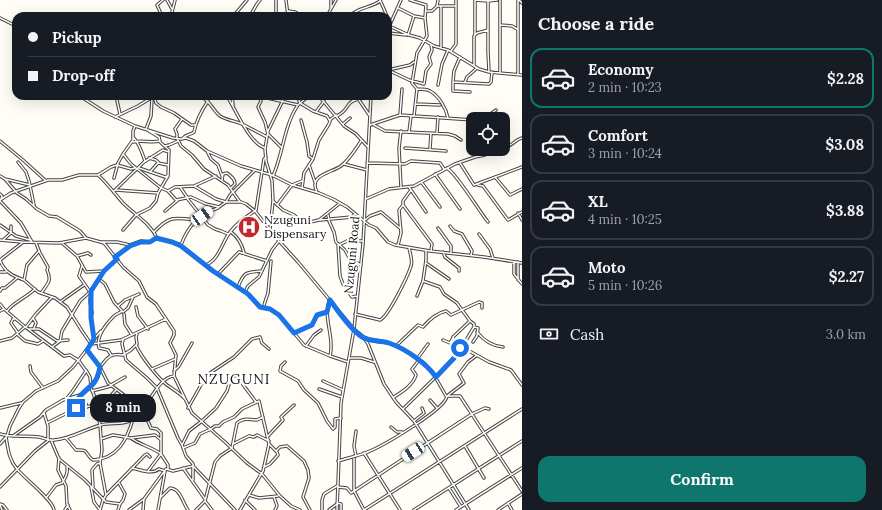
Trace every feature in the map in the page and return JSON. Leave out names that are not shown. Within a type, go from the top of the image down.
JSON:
[{"type":"street","points":[[160,12],[156,6],[163,0]]},
{"type":"street","points":[[167,0],[173,11]]},
{"type":"street","points":[[173,11],[174,0]]},
{"type":"street","points":[[237,12],[247,0]]},
{"type":"street","points":[[252,12],[260,0]]},
{"type":"street","points":[[276,0],[276,12]]},
{"type":"street","points":[[286,0],[289,11]]},
{"type":"street","points":[[331,0],[331,10]]},
{"type":"street","points":[[331,10],[336,0]]},
{"type":"street","points":[[355,12],[359,9],[377,3],[380,0],[385,12]]},
{"type":"street","points":[[392,21],[401,0]]},
{"type":"street","points":[[410,0],[426,5],[425,18],[428,34],[417,53],[412,84],[417,89],[428,90],[436,96],[443,105],[448,118]]},
{"type":"street","points":[[426,11],[432,11],[437,6],[438,0]]},
{"type":"street","points":[[451,51],[456,44],[456,0]]},
{"type":"street","points":[[474,66],[475,0],[497,0]]},
{"type":"street","points":[[500,0],[500,72]]},
{"type":"street","points":[[518,0],[522,3]]},
{"type":"street","points":[[518,0],[518,75]]},
{"type":"street","points":[[453,82],[489,84],[491,82],[491,72],[488,65],[488,1]]},
{"type":"street","points":[[437,6],[456,6]]},
{"type":"street","points":[[441,6],[441,48]]},
{"type":"street","points":[[398,8],[414,16],[425,18]]},
{"type":"street","points":[[408,35],[414,16]]},
{"type":"street","points":[[0,18],[12,24]]},
{"type":"street","points":[[392,26],[408,35]]},
{"type":"street","points":[[500,26],[512,26],[517,29]]},
{"type":"street","points":[[475,35],[488,30]]},
{"type":"street","points":[[392,33],[408,35],[424,40],[431,45],[451,51],[477,68],[491,72],[522,75]]},
{"type":"street","points":[[392,72],[412,81],[424,84],[426,70],[431,64],[429,56],[432,50],[431,45]]},
{"type":"street","points":[[438,85],[442,64],[448,50]]},
{"type":"street","points":[[460,57],[454,71],[453,91],[470,92]]},
{"type":"street","points":[[392,69],[410,65],[415,61]]},
{"type":"street","points":[[465,82],[477,68]]},
{"type":"street","points":[[400,115],[402,89]]},
{"type":"street","points":[[414,116],[417,89]]},
{"type":"street","points":[[86,100],[103,111],[135,126],[146,129],[159,137],[160,141],[169,152],[168,176],[158,193],[156,201],[150,208],[136,216],[123,230]]},
{"type":"street","points":[[117,100],[120,114]]},
{"type":"street","points":[[116,117],[148,100]]},
{"type":"street","points":[[146,129],[151,116],[153,100]]},
{"type":"street","points":[[154,100],[161,107],[192,125],[195,125]]},
{"type":"street","points":[[165,146],[194,132],[195,125],[201,114],[203,106],[208,100],[217,113],[222,117],[242,124],[267,137]]},
{"type":"street","points":[[230,100],[242,124],[259,146],[265,149]]},
{"type":"street","points":[[232,100],[233,105]]},
{"type":"street","points":[[261,100],[258,107],[268,134],[282,148]]},
{"type":"street","points":[[278,100],[298,105]]},
{"type":"street","points":[[299,100],[300,103],[327,116],[330,120]]},
{"type":"street","points":[[272,175],[282,148],[290,119],[298,105],[304,100]]},
{"type":"street","points":[[302,188],[304,172],[313,159],[319,140],[330,120],[336,115],[344,112],[353,101],[359,100],[370,116]]},
{"type":"street","name":"Nzuguni Road","points":[[337,510],[342,397],[354,329],[361,265],[365,221],[371,100]]},
{"type":"street","points":[[270,230],[273,201],[272,175],[265,149],[268,134],[283,101]]},
{"type":"street","points":[[316,112],[324,101],[343,124],[368,148]]},
{"type":"street","points":[[416,104],[440,105]]},
{"type":"street","points":[[370,125],[374,125],[400,115],[466,119]]},
{"type":"street","points":[[409,132],[411,116]]},
{"type":"street","points":[[437,134],[438,117]]},
{"type":"street","points":[[182,118],[175,129],[177,140],[181,146],[204,169],[222,180],[231,189],[240,202]]},
{"type":"street","points":[[343,124],[350,118]]},
{"type":"street","points":[[301,120],[309,156],[313,159]]},
{"type":"street","points":[[374,125],[383,130],[455,136],[462,140]]},
{"type":"street","points":[[114,178],[123,154],[131,142],[135,126]]},
{"type":"street","points":[[149,131],[177,140]]},
{"type":"street","points":[[401,131],[399,148],[401,187]]},
{"type":"street","points":[[430,149],[431,133]]},
{"type":"street","points":[[133,137],[137,141],[145,161]]},
{"type":"street","points":[[183,138],[194,141],[206,150],[241,166],[272,175],[292,185],[317,192],[340,203],[376,228],[388,242],[409,248],[472,255],[522,263]]},
{"type":"street","points":[[510,145],[522,138]]},
{"type":"street","points":[[0,141],[46,181]]},
{"type":"street","points":[[131,142],[160,141]]},
{"type":"street","points":[[315,182],[326,173],[343,164],[353,154],[361,141]]},
{"type":"street","points":[[405,148],[446,151]]},
{"type":"street","points":[[115,191],[122,182],[149,158],[163,150],[169,152]]},
{"type":"street","points":[[206,150],[211,159],[218,164],[222,180]]},
{"type":"street","points":[[123,154],[138,169],[178,200]]},
{"type":"street","points":[[366,199],[385,190],[409,187],[422,183],[435,174],[475,156]]},
{"type":"street","points":[[206,265],[214,259],[228,235],[255,211],[264,159],[266,157]]},
{"type":"street","points":[[149,158],[156,160],[159,163],[168,165]]},
{"type":"street","points":[[367,163],[405,164],[411,161],[440,163],[446,169],[450,170],[488,222]]},
{"type":"street","points":[[18,162],[26,172],[31,185],[32,198],[35,207]]},
{"type":"street","points":[[150,172],[155,165],[159,163]]},
{"type":"street","points":[[460,163],[472,183],[474,185],[483,186],[508,220],[522,212]]},
{"type":"street","points":[[343,164],[367,170]]},
{"type":"street","points":[[0,200],[11,193],[46,181],[73,178],[79,175],[98,175],[111,167],[118,165],[132,169],[136,167]]},
{"type":"street","points":[[310,165],[317,192]]},
{"type":"street","points":[[476,185],[522,167]]},
{"type":"street","points":[[138,169],[165,177],[168,176]]},
{"type":"street","points":[[181,246],[186,233],[196,220],[226,202],[233,192],[254,171]]},
{"type":"street","points":[[222,176],[227,173],[233,178],[235,184],[231,189]]},
{"type":"street","points":[[435,174],[460,208]]},
{"type":"street","points":[[98,175],[115,191],[136,216],[143,219],[154,232],[156,238]]},
{"type":"street","points":[[0,176],[5,179],[31,185]]},
{"type":"street","points":[[168,191],[175,187],[194,186],[216,176]]},
{"type":"street","points":[[495,177],[510,195],[522,189]]},
{"type":"street","points":[[5,179],[16,192],[35,207],[49,216],[56,217],[80,231],[86,238]]},
{"type":"street","points":[[277,205],[294,183],[299,183],[302,180]]},
{"type":"street","points":[[422,183],[440,207]]},
{"type":"street","points":[[194,186],[218,200],[226,202],[244,202],[255,211],[368,344],[382,379],[393,397],[416,424],[469,510]]},
{"type":"street","points":[[180,187],[209,226],[228,235]]},
{"type":"street","points":[[409,187],[426,212]]},
{"type":"street","points":[[398,245],[401,233],[399,210],[403,205],[403,201],[411,190]]},
{"type":"street","points":[[115,191],[158,193]]},
{"type":"street","points":[[0,194],[2,196],[0,200]]},
{"type":"street","points":[[165,212],[178,200],[186,197],[191,197],[208,205],[219,207]]},
{"type":"street","points":[[0,200],[22,223],[32,241]]},
{"type":"street","points":[[273,201],[283,210],[306,223],[352,217],[355,214]]},
{"type":"street","points":[[320,220],[340,203]]},
{"type":"street","points":[[403,205],[432,244],[432,251]]},
{"type":"street","points":[[365,221],[370,216],[381,212],[401,229]]},
{"type":"street","points":[[518,213],[522,220]]},
{"type":"street","points":[[328,214],[328,220],[336,242],[346,250],[350,259],[361,265]]},
{"type":"street","points":[[154,232],[173,218],[196,220]]},
{"type":"street","points":[[0,225],[19,238],[36,243],[62,243],[86,238],[101,242],[117,242],[130,246]]},
{"type":"street","points":[[4,240],[11,233],[11,226]]},
{"type":"street","points":[[450,226],[454,231],[462,234],[472,251],[472,255]]},
{"type":"street","points":[[438,228],[451,246],[451,253]]},
{"type":"street","points":[[231,232],[242,244],[244,253]]},
{"type":"street","points":[[479,234],[490,249],[493,258]]},
{"type":"street","points":[[52,347],[60,341],[62,331],[80,301],[90,292],[104,271],[116,258],[130,246],[141,242],[150,242],[156,238],[181,246],[245,292],[260,307],[270,309],[279,315],[302,344],[348,362]]},
{"type":"street","points":[[0,240],[22,242],[32,241]]},
{"type":"street","points":[[245,292],[248,286],[258,278],[268,261],[272,250],[279,241]]},
{"type":"street","points":[[339,245],[347,241],[363,241]]},
{"type":"street","points":[[6,272],[0,260],[22,242]]},
{"type":"street","points":[[101,242],[106,245],[124,268],[140,281],[147,297],[156,304],[174,331],[174,335],[170,343],[176,354],[174,376],[188,408],[232,448],[246,464],[262,474],[280,496],[291,506],[300,510]]},
{"type":"street","points":[[36,243],[38,251],[48,266],[47,270],[49,274],[49,284],[42,292]]},
{"type":"street","points":[[62,243],[77,256],[87,272],[104,271]]},
{"type":"street","points":[[339,245],[338,261],[342,281],[352,297],[357,296]]},
{"type":"street","points":[[355,314],[380,320],[386,316],[412,265],[409,248]]},
{"type":"street","points":[[417,296],[423,281],[426,264],[426,250]]},
{"type":"street","points":[[24,280],[27,265],[38,251]]},
{"type":"street","points":[[218,274],[240,252],[268,261]]},
{"type":"street","points":[[443,252],[445,257],[459,268],[459,271]]},
{"type":"street","points":[[77,256],[88,253],[91,254]]},
{"type":"street","points":[[263,308],[268,293],[271,261]]},
{"type":"street","points":[[514,262],[514,274],[522,284]]},
{"type":"street","points":[[518,262],[518,280]]},
{"type":"street","points":[[426,264],[449,278]]},
{"type":"street","points":[[82,266],[79,276],[90,292],[91,318],[94,339]]},
{"type":"street","points":[[238,287],[244,275],[248,272],[262,271]]},
{"type":"street","points":[[0,272],[6,272],[24,280],[35,289],[53,297],[67,307],[92,344]]},
{"type":"street","points":[[0,291],[1,288],[5,288],[17,278]]},
{"type":"street","points":[[99,279],[106,284],[114,302],[123,312],[125,324],[132,335]]},
{"type":"street","points":[[423,281],[440,286],[444,294],[457,303],[461,310],[474,324],[474,327],[477,327],[477,336],[473,342]]},
{"type":"street","points":[[60,302],[84,285]]},
{"type":"street","points":[[7,312],[15,303],[30,294],[35,289]]},
{"type":"street","points":[[118,306],[125,300],[139,294]]},
{"type":"street","points":[[0,341],[9,339],[26,327],[53,297]]},
{"type":"street","points":[[0,444],[6,437],[10,426],[23,402],[35,392],[56,382],[71,368],[114,316],[123,312],[130,306],[133,297]]},
{"type":"street","points":[[330,300],[327,312],[331,346],[330,356]]},
{"type":"street","points":[[396,346],[418,325],[423,327],[427,321],[442,312],[446,311],[451,315],[479,302],[482,303],[482,308]]},
{"type":"street","points":[[0,304],[15,319],[64,356],[71,355],[78,360],[90,377],[100,425],[102,450],[100,463],[106,495]]},
{"type":"street","points":[[136,306],[138,316],[148,329]]},
{"type":"street","points":[[0,311],[4,308]]},
{"type":"street","points":[[294,333],[312,325],[317,315],[327,312]]},
{"type":"street","points":[[33,318],[36,324],[33,329]]},
{"type":"street","points":[[15,319],[13,319],[11,323],[17,334],[28,342],[38,344],[44,341]]},
{"type":"street","points":[[92,344],[124,339],[148,329],[166,319]]},
{"type":"street","points":[[443,340],[450,342],[454,335],[470,321]]},
{"type":"street","points":[[26,327],[39,329],[55,340],[68,340]]},
{"type":"street","points":[[403,409],[454,358],[474,327]]},
{"type":"street","points":[[306,346],[321,330]]},
{"type":"street","points":[[101,331],[98,343],[99,348],[108,350],[111,355]]},
{"type":"street","points":[[477,332],[483,339],[494,347],[503,347]]},
{"type":"street","points":[[137,334],[136,345],[140,353],[157,376],[185,400]]},
{"type":"street","points":[[188,408],[194,396],[210,373],[234,357],[252,339],[260,337],[262,343],[268,349]]},
{"type":"street","points":[[362,337],[373,341],[388,343],[405,350],[430,369],[447,396]]},
{"type":"street","points":[[453,338],[460,342],[461,348]]},
{"type":"street","points":[[124,339],[122,344],[127,361],[157,388],[178,438],[183,446],[184,453],[192,461],[193,480]]},
{"type":"street","points":[[174,371],[179,366],[192,343]]},
{"type":"street","points":[[393,397],[410,385],[414,380],[416,375],[412,369],[428,344]]},
{"type":"street","points":[[65,399],[79,397],[91,387],[98,377],[100,367],[111,355],[124,355],[136,345]]},
{"type":"street","points":[[461,348],[488,362],[511,370],[522,385]]},
{"type":"street","points":[[87,350],[100,367],[111,386],[132,401],[146,417],[151,428],[157,429],[161,433],[161,454],[148,472]]},
{"type":"street","points":[[338,461],[369,452],[416,424],[437,408],[445,401],[447,396],[464,383],[459,374],[468,362],[476,356]]},
{"type":"street","points":[[349,358],[361,358],[375,362]]},
{"type":"street","points":[[152,369],[175,359]]},
{"type":"street","points":[[285,362],[281,366],[280,371],[298,382],[304,390],[318,402],[327,421],[333,429],[335,427],[335,419],[341,418]]},
{"type":"street","points":[[30,366],[31,372],[43,388]]},
{"type":"street","points":[[13,436],[40,417],[44,412],[65,399],[72,392],[86,370]]},
{"type":"street","points":[[183,446],[188,433],[216,408],[227,391],[230,381],[235,374],[256,402],[259,401],[269,442],[262,474],[240,510]]},
{"type":"street","points":[[0,434],[6,437],[37,437],[50,440],[66,437],[100,425],[123,423],[133,419],[141,412],[157,388],[170,376],[174,376]]},
{"type":"street","points":[[92,391],[111,386],[125,377]]},
{"type":"street","points":[[323,381],[343,390]]},
{"type":"street","points":[[319,389],[342,397]]},
{"type":"street","points":[[103,412],[106,401],[116,390]]},
{"type":"street","points":[[447,396],[460,396],[522,491]]},
{"type":"street","points":[[79,397],[87,407]]},
{"type":"street","points":[[75,410],[78,405],[79,397]]},
{"type":"street","points":[[430,400],[437,408]]},
{"type":"street","points":[[0,408],[23,402]]},
{"type":"street","points":[[183,446],[195,444],[200,434],[211,430],[215,426],[219,426],[222,422],[234,417],[242,409],[256,402]]},
{"type":"street","points":[[47,423],[59,418],[61,415],[95,405]]},
{"type":"street","points":[[268,436],[283,420],[281,417],[294,405]]},
{"type":"street","points":[[414,421],[424,413],[422,408]]},
{"type":"street","points":[[322,510],[322,500],[324,494],[337,486],[347,488],[351,493],[472,414],[485,408],[489,409]]},
{"type":"street","points":[[356,431],[354,446],[354,491],[364,510],[522,409]]},
{"type":"street","points":[[44,412],[50,440],[59,458],[91,486],[103,500],[108,503],[120,504]]},
{"type":"street","points":[[196,510],[205,500],[216,461],[220,456],[232,448],[235,426],[238,421],[248,418],[257,420],[263,417]]},
{"type":"street","points":[[66,437],[76,450],[80,449],[86,451],[93,460],[100,460],[119,450],[133,419]]},
{"type":"street","points":[[391,427],[397,432],[402,432]]},
{"type":"street","points":[[101,439],[114,435],[131,438],[155,435],[160,439]]},
{"type":"street","points":[[233,444],[249,436],[254,437],[257,435],[269,442],[276,450],[278,456],[270,464],[264,467]]},
{"type":"street","points":[[6,437],[10,457],[17,470],[53,505],[54,510]]},
{"type":"street","points":[[131,438],[141,445],[156,450],[161,454],[168,465],[168,469]]},
{"type":"street","points":[[0,487],[35,451],[50,440]]},
{"type":"street","points":[[414,510],[522,441]]},
{"type":"street","points":[[276,450],[280,447],[287,446],[305,463],[309,478],[303,497],[310,510]]},
{"type":"street","points":[[465,446],[484,478]]},
{"type":"street","points":[[364,453],[400,510]]},
{"type":"street","points":[[100,510],[106,495],[146,454],[150,457]]},
{"type":"street","points":[[59,458],[58,470],[67,487],[68,505],[70,510]]},
{"type":"street","points":[[93,489],[92,470],[97,464],[100,463]]},
{"type":"street","points":[[46,498],[56,485],[63,481],[68,473],[67,466]]},
{"type":"street","points":[[168,469],[173,471],[193,466]]},
{"type":"street","points":[[193,466],[211,483],[235,510]]},
{"type":"street","points":[[132,468],[148,472],[154,472],[159,469],[165,471]]},
{"type":"street","points":[[183,468],[193,480],[212,510]]},
{"type":"street","points":[[456,510],[522,468]]},
{"type":"street","points":[[130,510],[144,499],[168,469]]},
{"type":"street","points":[[158,510],[165,471]]},
{"type":"street","points":[[118,510],[125,495],[119,482]]},
{"type":"street","points":[[91,486],[94,502],[100,510]]},
{"type":"street","points":[[161,497],[170,488],[174,489],[181,495],[188,510]]},
{"type":"street","points":[[449,488],[461,507]]},
{"type":"street","points":[[249,494],[259,498],[280,496]]},
{"type":"street","points":[[498,510],[522,494]]},
{"type":"street","points":[[274,496],[277,506],[275,510]]},
{"type":"street","points":[[143,510],[144,499]]},
{"type":"street","points":[[245,500],[255,510]]},
{"type":"street","points":[[329,510],[337,503],[341,504],[341,510]]},
{"type":"street","points":[[508,503],[512,510]]},
{"type":"street","points":[[0,504],[7,510]]},
{"type":"street","points":[[0,504],[2,510]]},
{"type":"street","points":[[64,510],[68,505]]},
{"type":"place","name":"Nzuguni Dispensary","points":[[249,227]]},
{"type":"district","name":"NZUGUNI","points":[[234,379]]},
{"type":"route","points":[[76,408],[78,405],[79,396],[92,387],[98,377],[100,367],[87,350],[94,339],[90,302],[91,291],[106,268],[117,259],[115,257],[123,250],[138,242],[150,242],[156,238],[181,246],[213,271],[248,294],[260,307],[270,309],[279,315],[294,333],[312,325],[318,314],[327,312],[330,300],[362,337],[373,341],[388,343],[404,350],[430,369],[436,377],[455,357],[460,348]]}]
